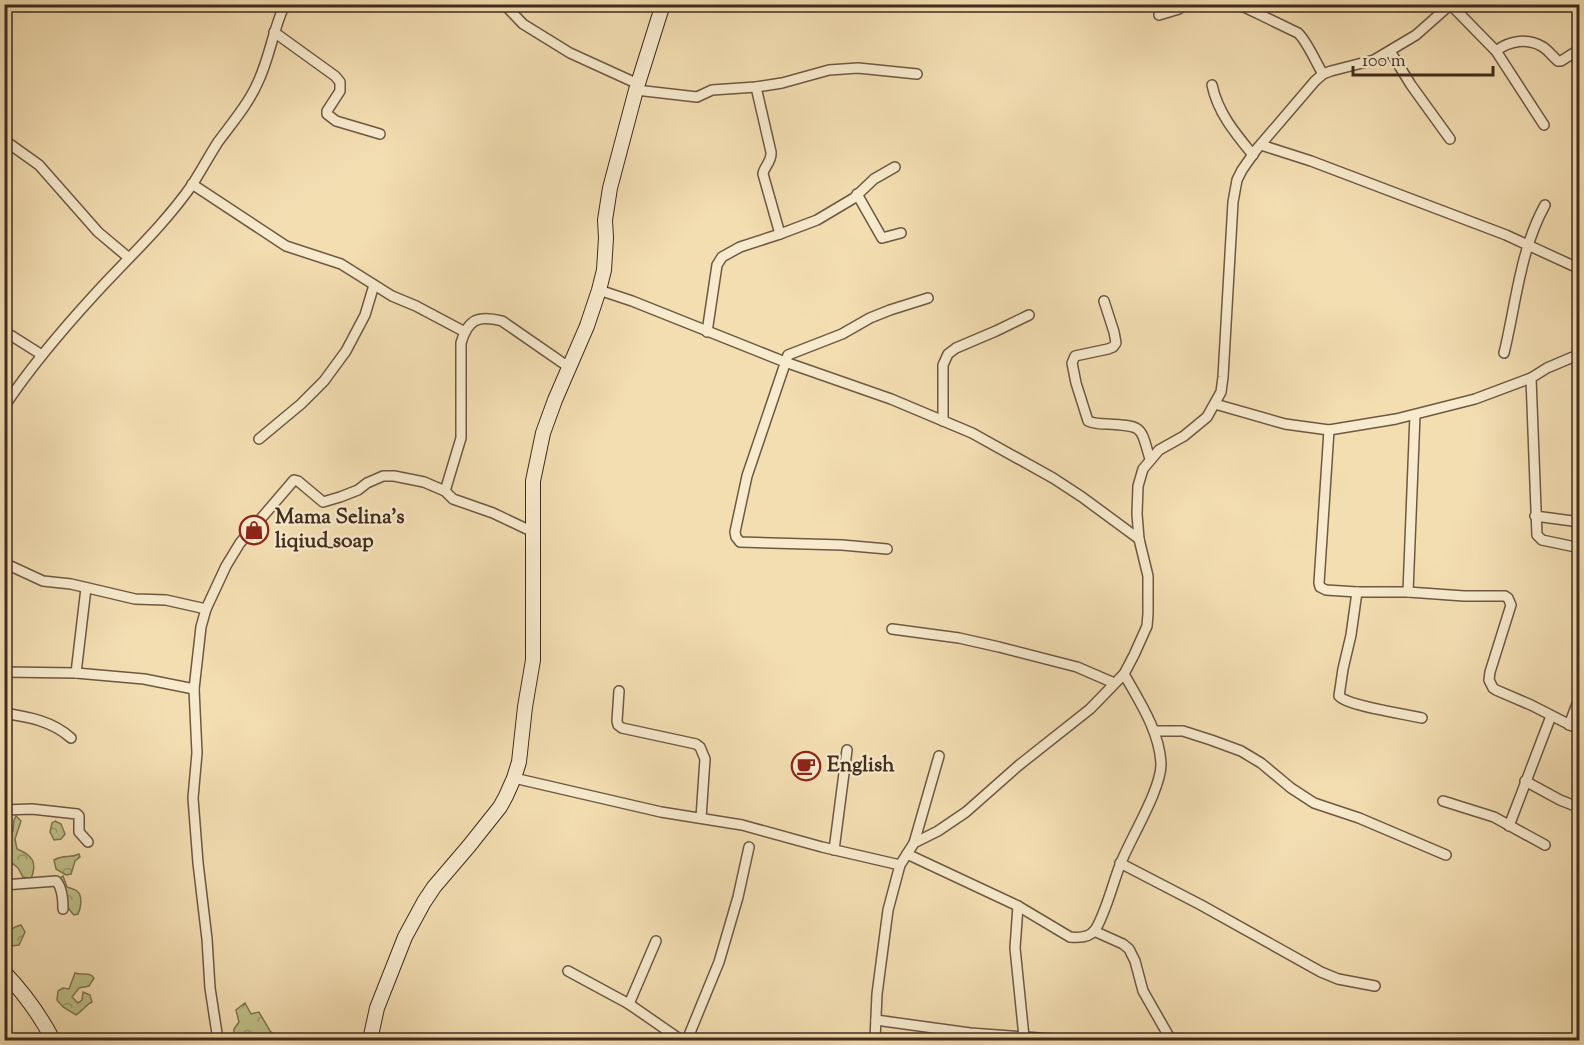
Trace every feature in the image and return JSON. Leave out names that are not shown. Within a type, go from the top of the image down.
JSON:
[{"type":"street","points":[[4,407],[42,355],[95,294],[146,241],[192,184],[257,84],[285,4]]},
{"type":"street","points":[[504,4],[524,24],[570,53],[637,87],[697,97],[712,90],[782,83],[829,70],[858,68],[917,74]]},
{"type":"street","points":[[370,1041],[377,1008],[405,937],[434,887],[500,807],[514,778],[522,749],[525,707],[533,660],[533,482],[543,434],[587,326],[599,290],[604,270],[605,220],[610,189],[637,87],[663,4]]},
{"type":"street","points":[[1159,15],[1179,9],[1181,4]]},
{"type":"street","points":[[1239,4],[1298,33],[1323,74]]},
{"type":"street","points":[[1254,12],[1263,4]]},
{"type":"street","points":[[914,843],[938,831],[966,812],[1026,759],[1090,710],[1124,674],[1147,626],[1148,576],[1139,539],[1137,514],[1138,486],[1143,469],[1159,450],[1198,426],[1207,417],[1221,392],[1234,190],[1237,180],[1253,155],[1316,81],[1323,74],[1374,60],[1390,51],[1416,35],[1451,5],[1496,51],[1544,125]]},
{"type":"street","points":[[274,32],[340,82],[340,91],[327,111],[330,117],[336,121],[380,134]]},
{"type":"street","points":[[1496,51],[1511,42],[1529,41],[1544,48],[1558,61],[1562,61],[1580,49]]},
{"type":"street","points":[[1390,51],[1411,85],[1450,139]]},
{"type":"street","points":[[1212,85],[1215,101],[1253,155]]},
{"type":"street","points":[[756,87],[771,152],[771,158],[763,174],[780,234]]},
{"type":"street","points":[[4,140],[39,165],[98,232],[129,258]]},
{"type":"street","points":[[1261,145],[1311,161],[1506,236],[1580,269]]},
{"type":"street","points":[[707,332],[719,260],[740,247],[817,220],[854,198],[874,179],[895,167]]},
{"type":"street","points":[[192,184],[286,246],[340,264],[392,296],[465,332]]},
{"type":"street","points":[[857,194],[882,238],[901,233]]},
{"type":"street","points":[[1504,353],[1528,245],[1545,206]]},
{"type":"street","points":[[259,439],[301,404],[324,381],[346,351],[365,315],[374,285]]},
{"type":"street","points":[[599,290],[785,362],[891,399],[972,433],[1083,497],[1139,539]]},
{"type":"street","points":[[887,549],[842,544],[740,542],[736,537],[747,476],[790,353],[842,334],[890,310],[928,298]]},
{"type":"street","points":[[1104,301],[1116,343],[1113,347],[1075,356],[1072,363],[1076,383],[1088,421],[1096,424],[1137,428],[1142,434],[1150,459]]},
{"type":"street","points":[[943,421],[943,365],[948,354],[956,348],[1029,315]]},
{"type":"street","points":[[445,492],[461,438],[461,343],[469,325],[477,319],[502,321],[570,368]]},
{"type":"street","points":[[4,331],[42,355]]},
{"type":"street","points":[[1215,404],[1286,424],[1329,430],[1415,415],[1475,399],[1531,378],[1547,368],[1580,354]]},
{"type":"street","points":[[1531,378],[1537,535],[1542,540],[1580,548]]},
{"type":"street","points":[[1408,592],[1415,415]]},
{"type":"street","points":[[1329,430],[1320,587],[1326,590],[1357,592],[1505,596],[1511,605],[1490,672],[1489,680],[1493,688],[1580,730]]},
{"type":"street","points":[[218,1041],[210,988],[198,863],[194,798],[197,753],[194,689],[201,627],[206,609],[226,566],[240,543],[294,480],[322,502],[340,497],[382,476],[424,482],[445,492],[453,499],[493,513],[533,532]]},
{"type":"street","points":[[1535,516],[1580,522]]},
{"type":"street","points":[[4,563],[43,581],[71,584],[135,599],[166,600],[206,609]]},
{"type":"street","points":[[76,673],[86,588]]},
{"type":"street","points":[[1357,592],[1339,696],[1343,700],[1367,707],[1422,718]]},
{"type":"street","points":[[892,629],[959,638],[999,647],[1077,667],[1114,683]]},
{"type":"street","points":[[4,672],[76,673],[144,679],[194,689]]},
{"type":"street","points":[[907,854],[1018,906],[1070,937],[1087,936],[1094,931],[1120,864],[1160,774],[1161,763],[1154,731],[1124,674]]},
{"type":"street","points":[[619,691],[617,721],[622,728],[696,744],[700,747],[705,759],[701,818]]},
{"type":"street","points":[[1569,725],[1580,696]]},
{"type":"street","points":[[4,713],[42,720],[54,725],[71,738]]},
{"type":"street","points":[[1509,826],[1551,716]]},
{"type":"street","points":[[1154,731],[1183,731],[1240,751],[1314,803],[1359,818],[1446,855]]},
{"type":"street","points":[[834,850],[847,750]]},
{"type":"street","points":[[875,1041],[877,994],[888,910],[900,865],[914,843],[939,756]]},
{"type":"street","points":[[514,778],[661,812],[742,825],[900,865]]},
{"type":"street","points":[[1525,781],[1580,808]]},
{"type":"street","points":[[1443,801],[1494,817],[1545,845]]},
{"type":"street","points":[[4,810],[32,809],[77,814],[79,832],[88,842]]},
{"type":"street","points":[[687,1041],[719,962],[738,897],[749,847]]},
{"type":"street","points":[[1120,864],[1201,905],[1321,972],[1338,979],[1375,986]]},
{"type":"street","points":[[4,885],[56,881],[59,884],[63,909]]},
{"type":"street","points":[[1018,906],[1015,948],[1024,1037]]},
{"type":"street","points":[[1094,931],[1124,944],[1129,949],[1135,961],[1143,991],[1171,1041]]},
{"type":"street","points":[[628,1004],[656,941]]},
{"type":"street","points":[[568,971],[628,1004],[681,1041]]},
{"type":"street","points":[[4,972],[28,999],[53,1041]]},
{"type":"street","points":[[876,1020],[970,1033],[1065,1041]]},
{"type":"green space","points":[[16,816],[21,821],[15,839],[17,849],[30,857],[34,868],[31,879],[23,877],[12,863],[9,881],[5,883],[4,850],[7,844],[7,833],[13,831]]},
{"type":"green space","points":[[55,821],[61,824],[65,834],[61,839],[54,840],[50,832],[52,823]]},
{"type":"green space","points":[[79,854],[80,857],[75,861],[71,874],[66,875],[56,869],[54,860]]},
{"type":"green space","points":[[63,876],[67,887],[79,893],[81,905],[78,914],[74,915],[66,903],[60,878]]},
{"type":"green space","points":[[21,925],[25,932],[19,945],[11,946],[7,940],[8,932]]},
{"type":"green space","points":[[75,973],[90,975],[94,978],[89,986],[79,988],[72,997],[78,1003],[82,1000],[83,992],[90,995],[92,1002],[76,1015],[57,1000],[58,991],[63,988],[69,989]]},
{"type":"green space","points":[[245,1003],[251,1014],[259,1012],[270,1031],[281,1040],[234,1040],[234,1029],[239,1022],[236,1010]]},
{"type":"place","name":"Mama Selina's liqiud_soap","points":[[254,530]]},
{"type":"place","name":"English","points":[[806,766]]}]
